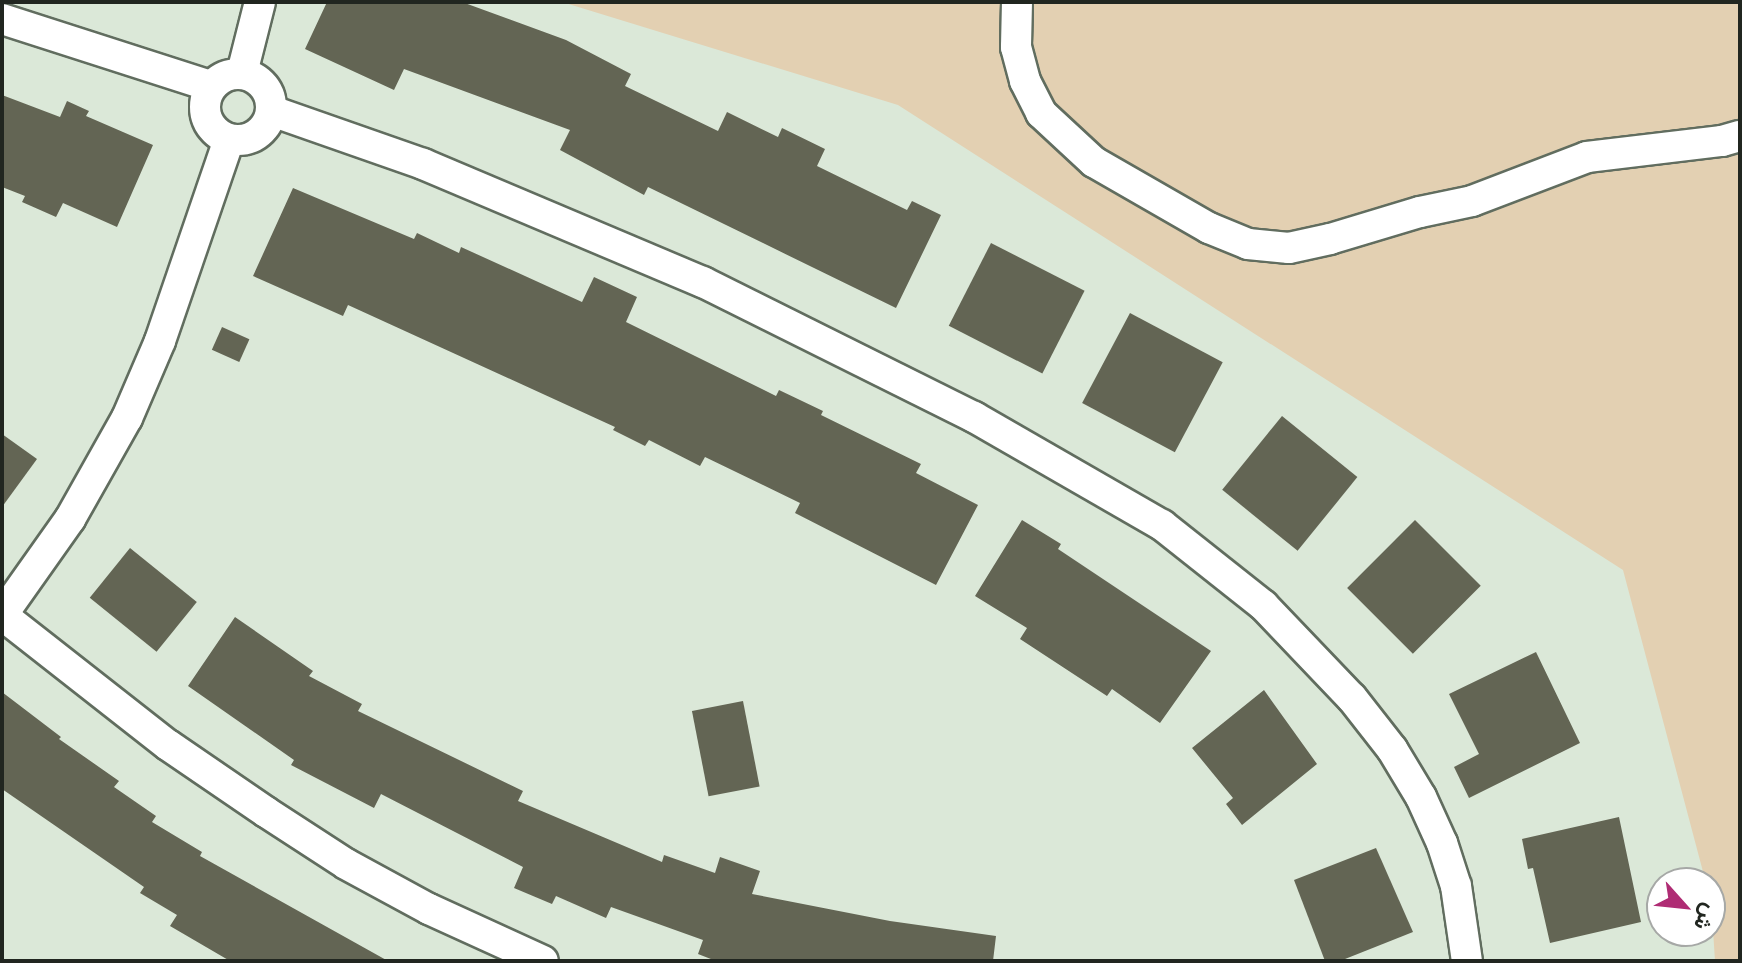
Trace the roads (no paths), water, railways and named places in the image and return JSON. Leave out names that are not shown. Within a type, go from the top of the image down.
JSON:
[{"type":"street","points":[[242,73],[260,2]]},
{"type":"street","points":[[1017,2],[1016,47],[1025,81],[1041,113],[1094,162],[1209,228],[1248,244],[1289,248],[1330,239],[1420,212],[1472,201],[1587,157],[1722,141],[1740,136]]},
{"type":"street","points":[[2,19],[211,86]]},
{"type":"street","points":[[242,73],[261,82],[268,90],[272,111],[267,125],[257,135],[243,140],[229,139],[219,135],[206,117],[205,107],[211,86],[220,78],[242,73]]},
{"type":"street","points":[[272,111],[423,164],[703,282],[974,417],[1162,525],[1263,605],[1335,679],[1392,749],[1421,797],[1442,843],[1456,886],[1467,961]]},
{"type":"street","points":[[229,139],[160,341],[127,418],[70,519],[2,615],[168,745],[346,864],[429,909],[543,961]]}]
